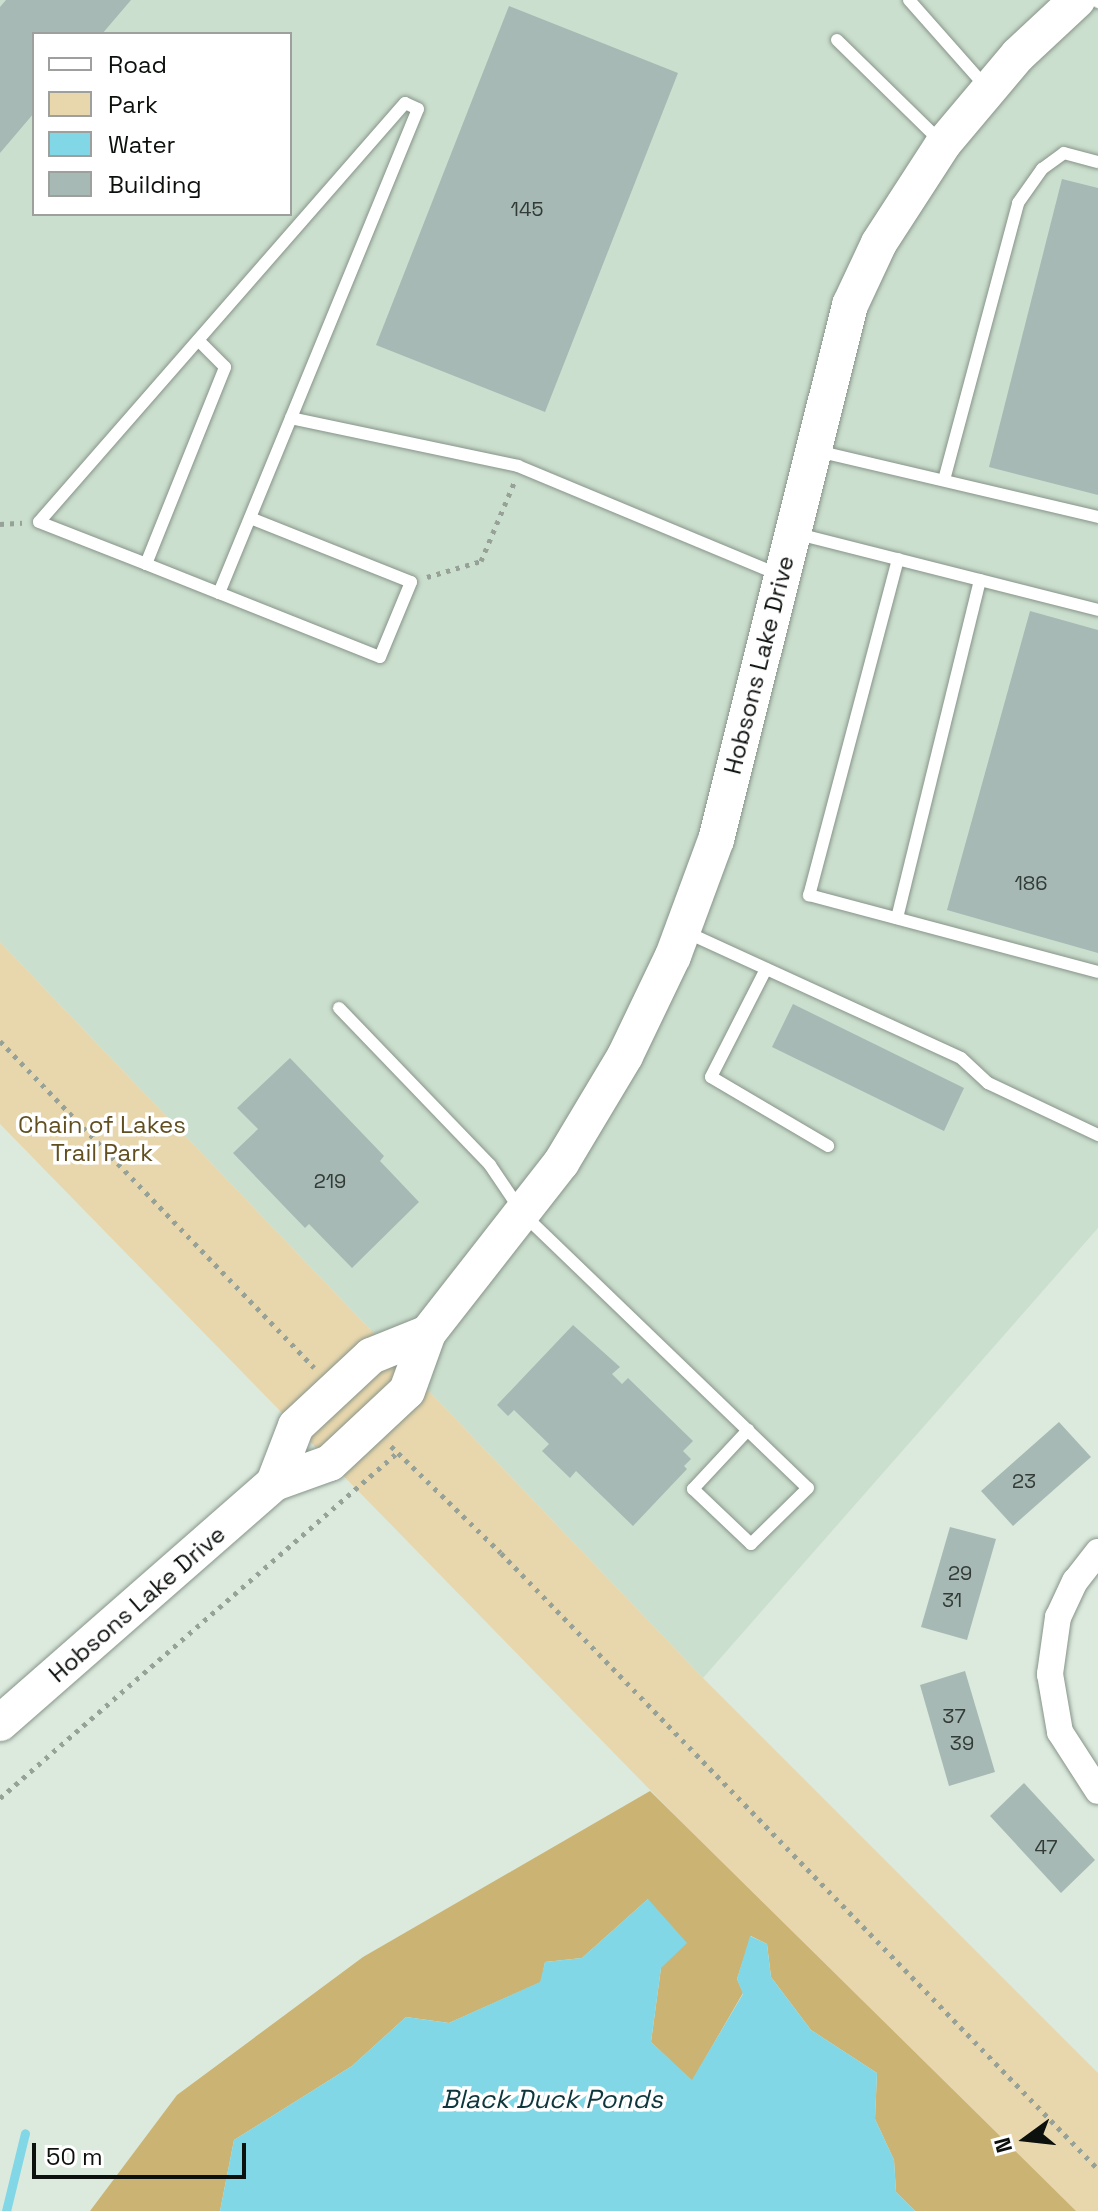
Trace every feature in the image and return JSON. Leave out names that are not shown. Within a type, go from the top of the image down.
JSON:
[{"type":"street","name":"Hobsons Lake Drive","points":[[0,1723],[274,1483],[330,1463],[407,1391],[428,1333],[561,1163],[625,1056],[683,931],[716,840],[811,450],[850,305],[879,243],[943,144],[988,90],[1077,0]]},
{"type":"street","name":"Hobsons Lake Drive","points":[[274,1483],[296,1426],[371,1356],[428,1333]]},
{"type":"street","points":[[1098,1552],[1075,1581],[1058,1617],[1050,1674],[1060,1732],[1098,1791]]},
{"type":"lane","points":[[909,0],[988,90]]},
{"type":"lane","points":[[837,40],[943,144]]},
{"type":"lane","points":[[219,593],[418,109],[405,103],[39,522],[380,657],[411,582],[250,518]]},
{"type":"lane","points":[[944,480],[1018,203],[1042,169],[1064,153],[1098,162]]},
{"type":"lane","points":[[146,564],[225,367],[198,340]]},
{"type":"lane","points":[[291,418],[518,466],[781,575]]},
{"type":"lane","points":[[811,450],[1098,517]]},
{"type":"lane","points":[[791,532],[1098,610]]},
{"type":"lane","points":[[898,559],[809,895],[1098,972]]},
{"type":"lane","points":[[897,918],[980,580]]},
{"type":"lane","points":[[683,931],[961,1058],[988,1083],[1098,1135]]},
{"type":"lane","points":[[766,969],[711,1077],[828,1146]]},
{"type":"lane","points":[[339,1008],[490,1165],[523,1214],[748,1430],[808,1488],[751,1544],[693,1489],[748,1430]]},
{"type":"path","points":[[411,582],[481,561],[506,509],[518,466]]},
{"type":"path","points":[[0,1041],[336,1390]]},
{"type":"path","points":[[372,1425],[501,1553],[1098,2169]]},
{"type":"path","points":[[0,1798],[397,1453]]},
{"type":"shaded area","points":[[0,0],[1098,0],[1098,1228],[703,1678],[0,942]]},
{"type":"shaded area","points":[[650,1791],[1076,2211],[915,2211],[896,2192],[894,2160],[875,2119],[877,2073],[811,2030],[771,1977],[767,1944],[751,1936],[737,1979],[743,1993],[692,2081],[651,2042],[661,1968],[648,1899],[582,1958],[545,1962],[541,1982],[449,2023],[406,2017],[352,2066],[234,2140],[220,2211],[90,2211],[177,2095],[363,1957]]},
{"type":"green space","name":"Chain of Lakes Trail Park","points":[[0,942],[703,1678],[1098,2073],[1098,2211],[1061,2211],[0,1124]]},
{"type":"water","name":"Black Duck Ponds","points":[[648,1899],[687,1943],[661,1968],[651,2042],[692,2080],[743,1994],[737,1979],[750,1936],[767,1944],[771,1977],[811,2030],[877,2073],[875,2119],[894,2160],[896,2192],[915,2211],[220,2211],[234,2140],[352,2066],[406,2017],[449,2023],[540,1982],[545,1962],[582,1958]]},
{"type":"building","points":[[6,0],[131,0],[104,32],[32,32],[32,115],[0,153],[0,7]]},
{"type":"building","points":[[509,6],[678,73],[545,412],[376,345]]},
{"type":"building","points":[[1062,179],[1098,188],[1098,495],[989,467]]},
{"type":"building","points":[[1030,611],[1098,630],[1098,953],[947,910]]},
{"type":"building","points":[[793,1004],[964,1088],[944,1131],[772,1047]]},
{"type":"building","points":[[290,1058],[384,1156],[380,1161],[419,1202],[352,1268],[309,1224],[305,1228],[233,1153],[258,1129],[237,1108]]},
{"type":"building","points":[[573,1325],[620,1367],[612,1374],[622,1384],[628,1378],[693,1441],[683,1451],[691,1459],[684,1466],[687,1469],[633,1526],[576,1471],[570,1478],[542,1451],[549,1444],[514,1410],[508,1416],[497,1405]]},
{"type":"building","points":[[1059,1422],[1091,1457],[1013,1526],[981,1491]]},
{"type":"building","points":[[950,1527],[996,1539],[967,1640],[921,1627]]},
{"type":"building","points":[[965,1671],[995,1772],[949,1786],[920,1685]]},
{"type":"building","points":[[1024,1783],[1095,1860],[1061,1893],[990,1816]]},
{"type":"waterway","points":[[6,2211],[25,2133]]}]
